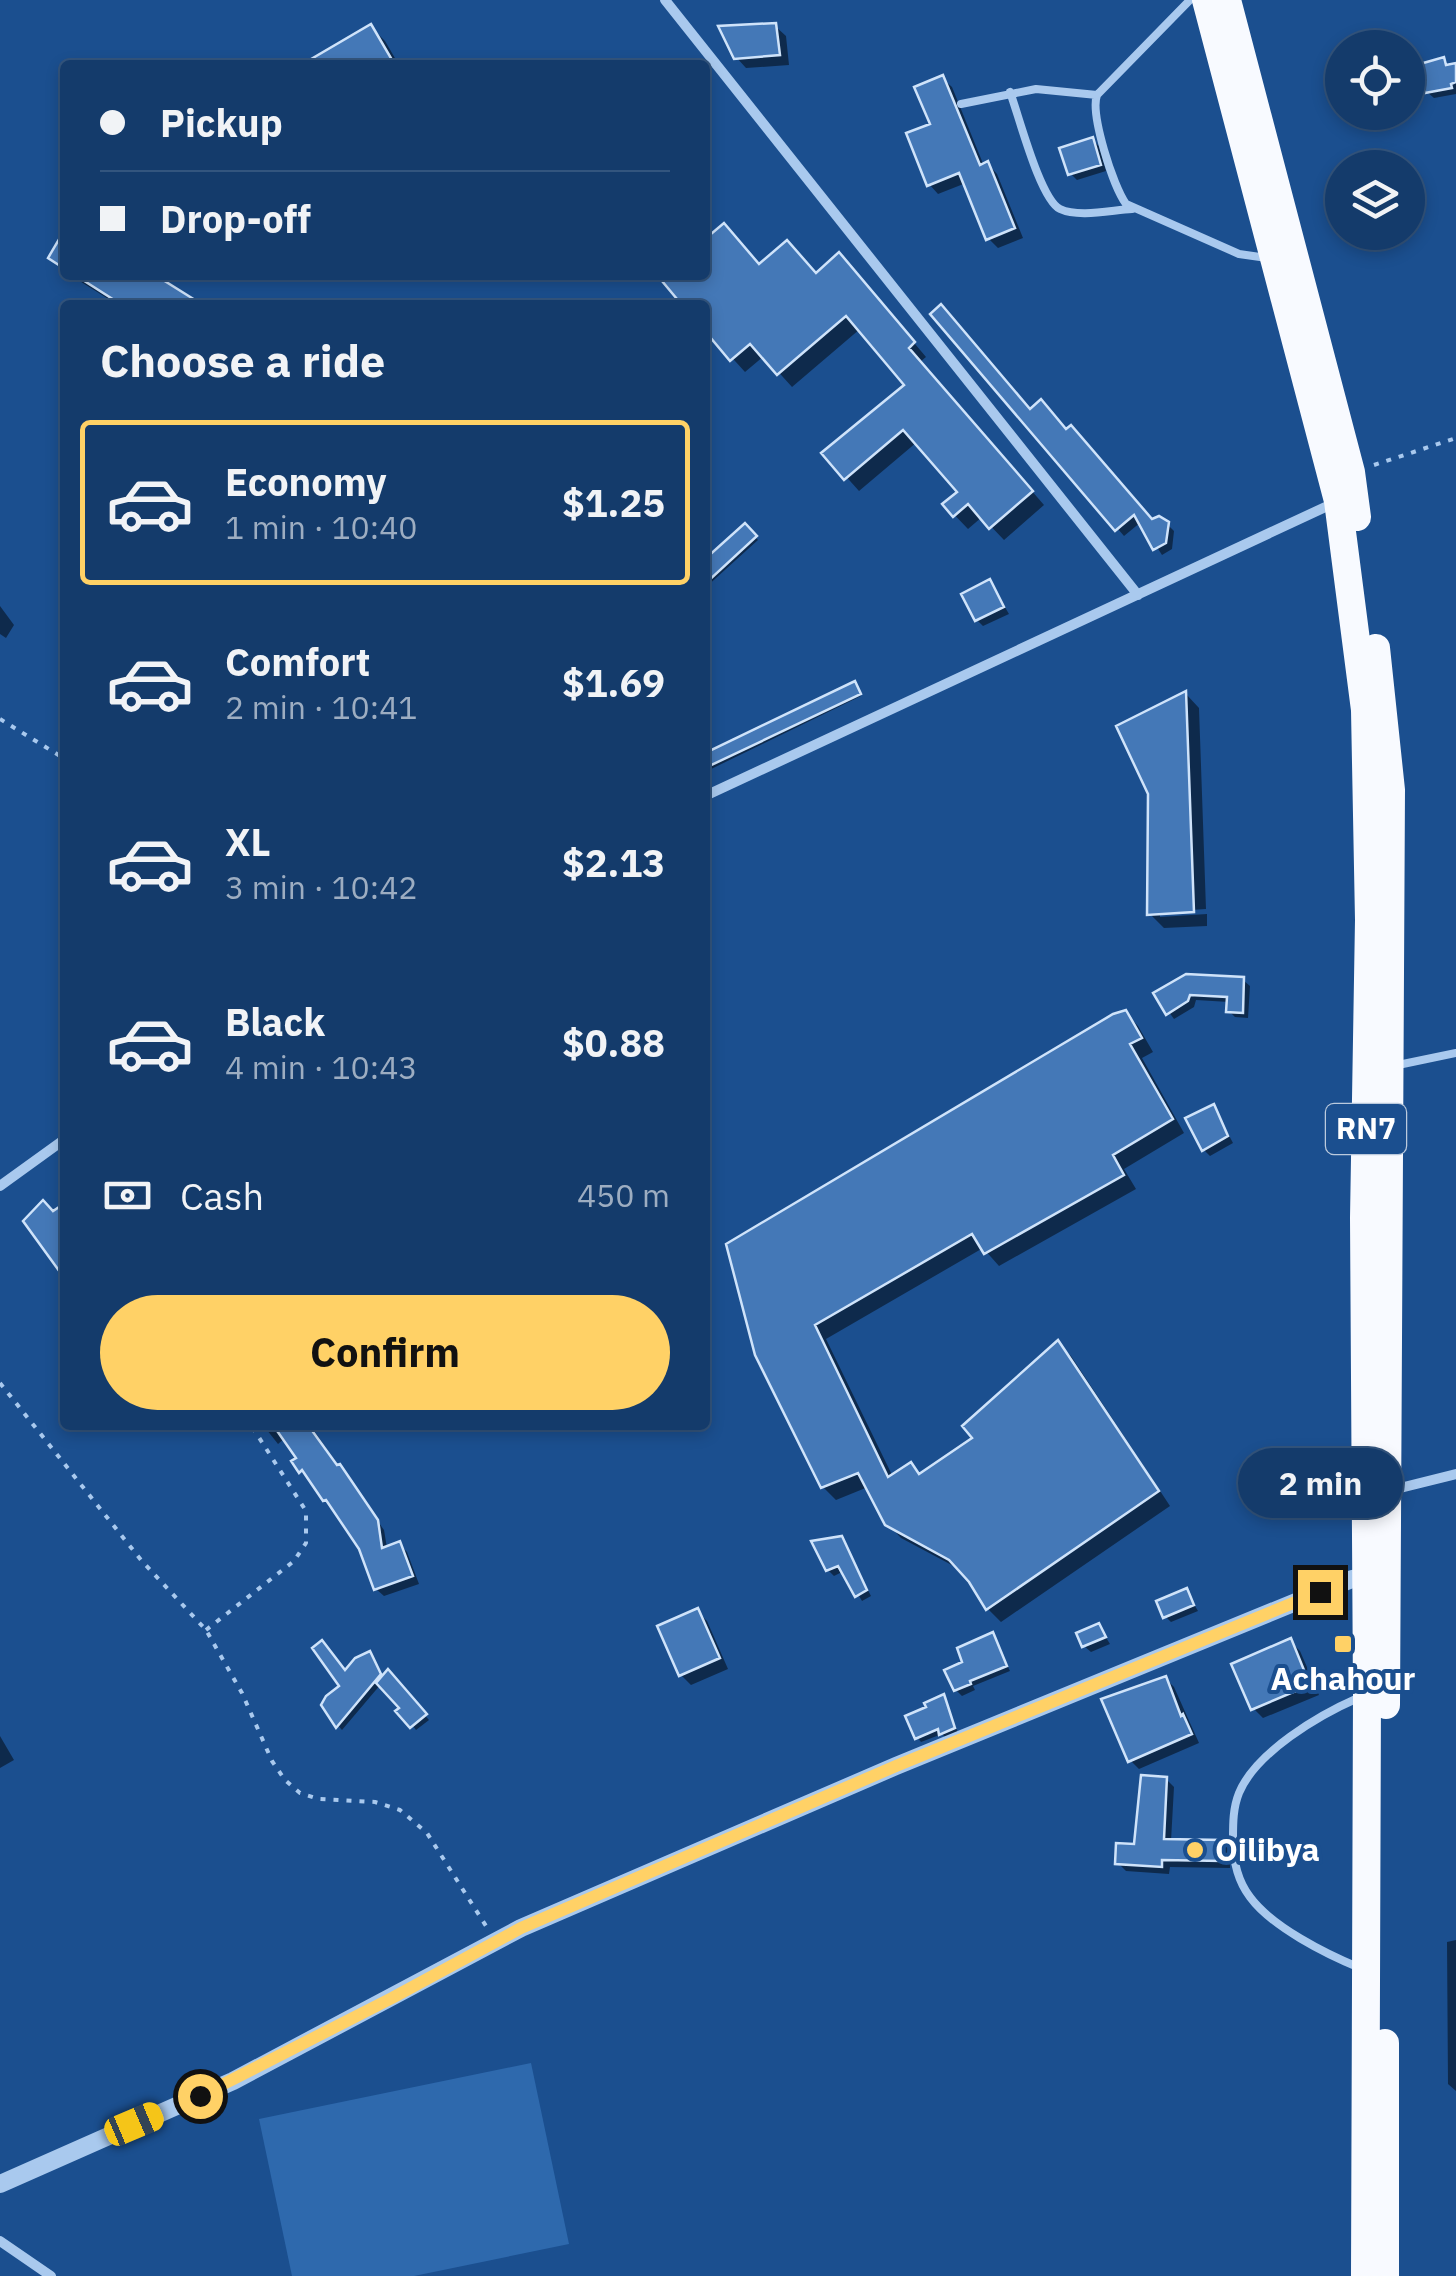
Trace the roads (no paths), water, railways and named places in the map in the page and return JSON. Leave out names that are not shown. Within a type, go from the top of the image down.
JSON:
[{"type":"highway","name":"RN7","points":[[1206,0],[1274,259],[1348,491],[1365,710],[1368,920],[1364,1218],[1376,1574],[1384,2276]]},
{"type":"highway","name":"RN7","points":[[1227,0],[1348,491],[1384,708],[1391,790],[1386,1492],[1367,1694],[1365,2276]]},
{"type":"street","points":[[666,0],[1138,596]]},
{"type":"street","points":[[710,794],[1138,596],[1348,491]]},
{"type":"street","points":[[0,1186],[60,1143]]},
{"type":"street","points":[[1386,1492],[1456,1474]]},
{"type":"street","points":[[0,2184],[233,2081],[496,1942],[896,1766],[1376,1574]]},
{"type":"street","points":[[0,2241],[51,2276]]},
{"type":"lane","points":[[1132,209],[1118,190],[1095,115],[1097,94],[1190,0]]},
{"type":"lane","points":[[961,104],[1036,89],[1097,94]]},
{"type":"lane","points":[[1010,92],[1046,192],[1056,207],[1074,212],[1132,209],[1246,256],[1274,259]]},
{"type":"lane","points":[[1388,1067],[1456,1053]]},
{"type":"lane","points":[[1366,1971],[1321,1949],[1258,1907],[1240,1880],[1235,1864],[1233,1821],[1240,1792],[1255,1768],[1307,1726],[1367,1694]]},
{"type":"place","name":"Achahour","points":[[1343,1644]]},
{"type":"place","name":"Oilibya","points":[[1195,1850]]}]
